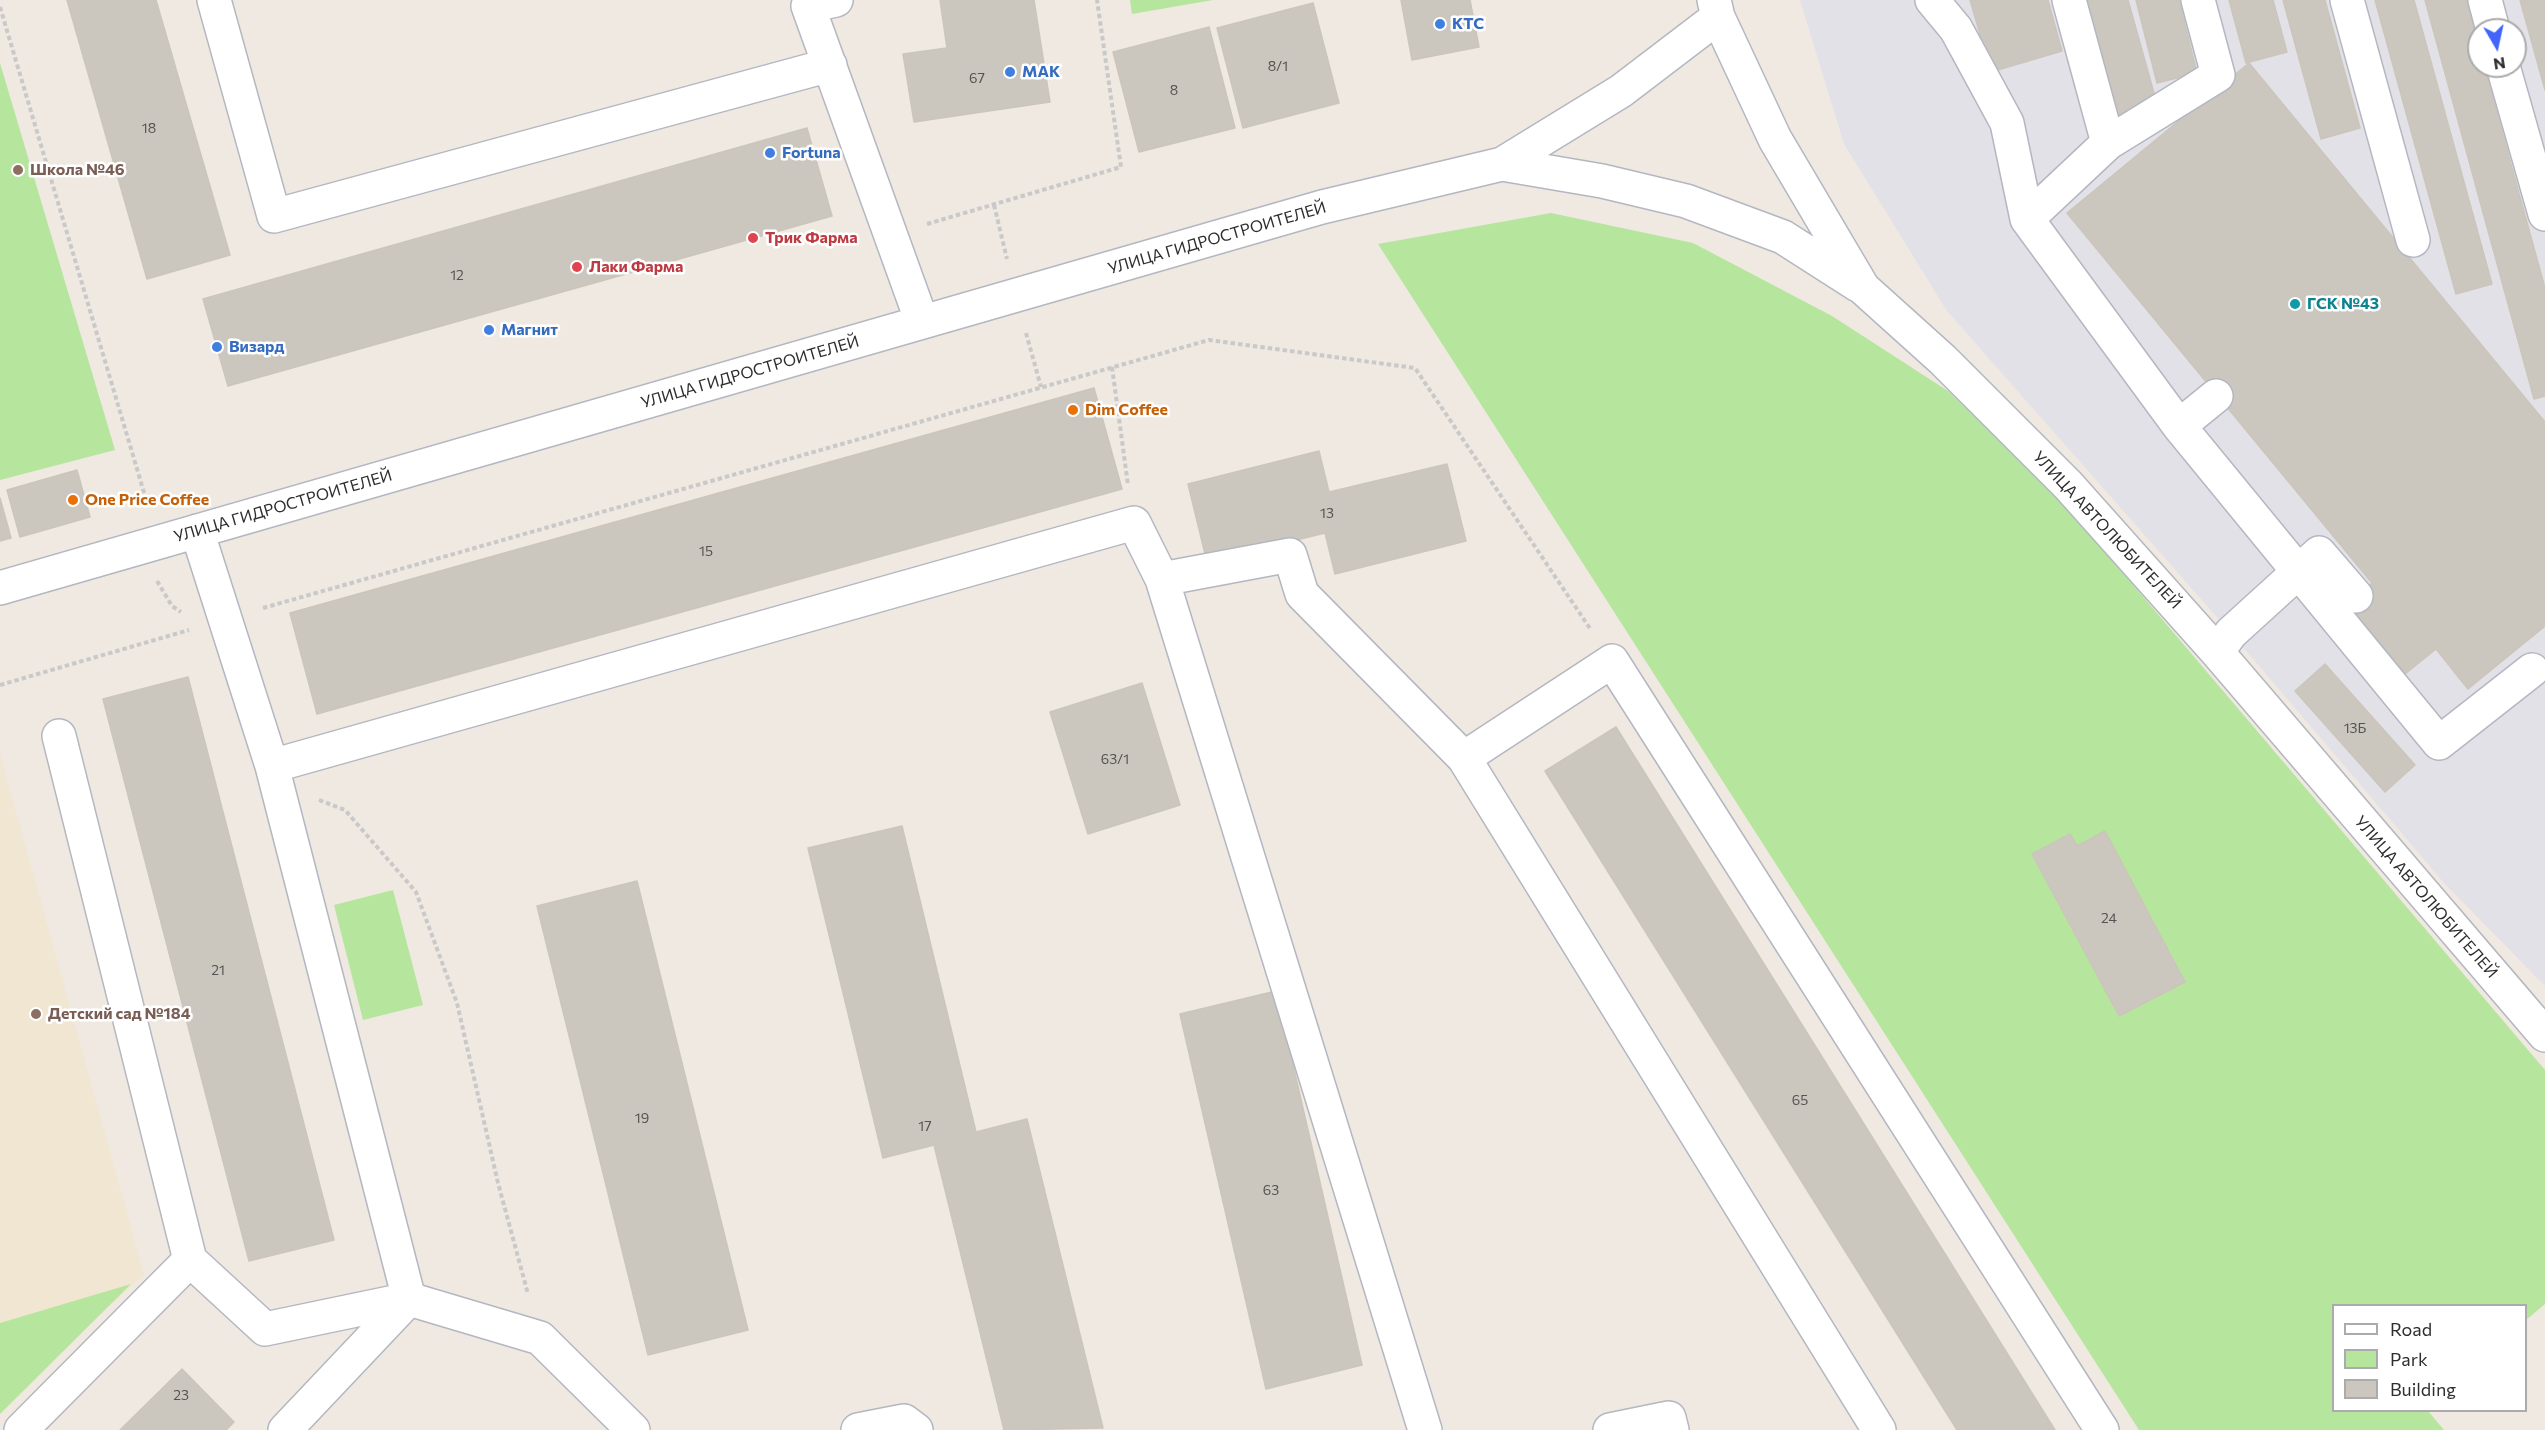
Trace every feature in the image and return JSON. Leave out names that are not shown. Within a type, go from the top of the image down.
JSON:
[{"type":"street","points":[[214,0],[274,216],[830,65]]},
{"type":"street","points":[[836,0],[808,6],[922,322]]},
{"type":"street","points":[[1932,0],[1956,29],[2007,123],[2027,219],[2179,426],[2298,574],[2439,743],[2530,659]]},
{"type":"street","points":[[2069,0],[2108,143]]},
{"type":"street","points":[[2027,219],[2108,143],[2218,75],[2198,0]]},
{"type":"street","points":[[2347,0],[2413,240]]},
{"type":"street","points":[[2485,0],[2490,18]]},
{"type":"street","name":"УЛИЦА ГИДРОСТРОИТЕЛЕЙ","points":[[0,588],[1322,207],[1502,164],[1621,91],[1716,8]]},
{"type":"street","name":"УЛИЦА АВТОЛЮБИТЕЛЕЙ","points":[[1716,8],[1775,139],[1863,288],[1943,360],[2068,485],[2217,651],[2545,1035]]},
{"type":"street","points":[[2507,78],[2545,214]]},
{"type":"street","name":"УЛИЦА ГИДРОСТРОИТЕЛЕЙ","points":[[1502,164],[1602,181],[1686,201],[1783,237],[1863,288]]},
{"type":"street","points":[[2179,426],[2216,396]]},
{"type":"street","points":[[272,766],[1134,523],[1162,579],[1425,1430]]},
{"type":"street","points":[[197,531],[214,622],[272,766],[409,1299]]},
{"type":"street","points":[[2217,651],[2231,633],[2319,553],[2356,596]]},
{"type":"street","points":[[1162,579],[1290,555],[1302,594],[1464,758],[1879,1430]]},
{"type":"street","points":[[1464,758],[1612,661],[2102,1430]]},
{"type":"street","points":[[59,736],[190,1260],[265,1329],[409,1299],[540,1338],[633,1430]]},
{"type":"street","points":[[21,1430],[190,1260]]},
{"type":"street","points":[[285,1430],[409,1299]]},
{"type":"street","points":[[1610,1430],[1669,1419],[1672,1430]]},
{"type":"street","points":[[858,1430],[904,1422],[916,1430]]},
{"type":"path","points":[[890,235],[1121,167],[1096,0]]},
{"type":"path","points":[[0,7],[158,542],[157,585],[172,606],[214,622]]},
{"type":"path","points":[[994,205],[1010,268]]},
{"type":"path","points":[[1023,324],[1041,387]]},
{"type":"path","points":[[0,685],[214,622],[1209,340],[1415,368],[1612,661]]},
{"type":"path","points":[[1112,367],[1134,523]]},
{"type":"path","points":[[281,801],[316,799],[345,810],[416,892],[457,1003],[498,1182],[540,1338]]},
{"type":"shaded area","points":[[1800,0],[2545,0],[2545,986],[2445,884],[2231,633],[1947,311],[1844,144]]},
{"type":"shaded area","name":"Детский сад №184","points":[[0,754],[144,1275],[0,1404]]},
{"type":"green space","points":[[1130,0],[1213,0],[1132,14]]},
{"type":"green space","name":"Школа №46","points":[[0,63],[115,450],[0,480]]},
{"type":"green space","points":[[1551,213],[1693,243],[1832,316],[1948,391],[2055,493],[2545,1070],[2545,1304],[2527,1319],[2527,1304],[2332,1304],[2332,1412],[2429,1412],[2444,1430],[2139,1430],[1378,244]]},
{"type":"green space","points":[[393,890],[423,1005],[363,1020],[334,905]]},
{"type":"green space","points":[[131,1284],[0,1414],[0,1323]]},
{"type":"building","points":[[67,0],[156,0],[230,255],[147,279]]},
{"type":"building","points":[[940,0],[1034,0],[1050,102],[914,122],[903,54],[947,48]]},
{"type":"building","name":"КТС","points":[[1401,0],[1470,0],[1479,47],[1412,60]]},
{"type":"building","points":[[1970,0],[2048,0],[2062,51],[1991,72]]},
{"type":"building","points":[[2085,0],[2128,0],[2157,104],[2117,115]]},
{"type":"building","points":[[2136,0],[2179,0],[2197,73],[2157,83]]},
{"type":"building","points":[[2229,0],[2273,0],[2287,52],[2246,63]]},
{"type":"building","points":[[2283,0],[2325,0],[2360,128],[2321,139]]},
{"type":"building","points":[[2375,0],[2414,0],[2492,284],[2456,294]]},
{"type":"building","points":[[2425,0],[2466,0],[2471,18],[2467,18],[2467,78],[2487,78],[2545,288],[2545,396],[2534,399]]},
{"type":"building","points":[[2520,0],[2545,0],[2545,90],[2527,18],[2525,18]]},
{"type":"building","points":[[1313,3],[1339,103],[1243,128],[1217,28]]},
{"type":"building","points":[[1209,27],[1235,128],[1139,152],[1113,52]]},
{"type":"building","name":"ГСК №43","points":[[2249,63],[2545,422],[2545,626],[2468,689],[2436,649],[2405,674],[2347,604],[2372,583],[2067,213]]},
{"type":"building","points":[[807,128],[832,216],[228,386],[203,299]]},
{"type":"building","points":[[1094,388],[1122,489],[317,714],[290,613]]},
{"type":"building","points":[[1319,451],[1329,492],[1447,464],[1466,541],[1335,574],[1325,533],[1207,562],[1188,484]]},
{"type":"building","points":[[77,470],[90,517],[20,537],[7,490]]},
{"type":"building","points":[[0,498],[11,538],[0,541]]},
{"type":"building","points":[[2325,664],[2415,765],[2385,792],[2295,691]]},
{"type":"building","points":[[188,677],[334,1240],[249,1261],[103,699]]},
{"type":"building","points":[[1142,683],[1180,805],[1088,834],[1050,712]]},
{"type":"building","points":[[1616,727],[2055,1430],[1957,1430],[1545,771]]},
{"type":"building","points":[[902,826],[976,1132],[1027,1119],[1103,1428],[1004,1430],[934,1145],[883,1158],[808,848]]},
{"type":"building","points":[[2105,831],[2185,982],[2119,1016],[2032,854],[2070,834],[2077,846]]},
{"type":"building","points":[[637,881],[748,1330],[648,1355],[537,906]]},
{"type":"building","points":[[1276,991],[1362,1365],[1266,1389],[1180,1014]]},
{"type":"building","points":[[182,1369],[234,1422],[226,1430],[120,1430]]},
{"type":"place","name":"КТС","points":[[1440,24]]},
{"type":"place","name":"МАК","points":[[1010,72]]},
{"type":"place","name":"Fortuna","points":[[770,153]]},
{"type":"place","name":"Школа №46","points":[[18,170]]},
{"type":"place","name":"Трик Фарма","points":[[753,238]]},
{"type":"place","name":"Лаки Фарма","points":[[577,267]]},
{"type":"place","name":"ГСК №43","points":[[2295,304]]},
{"type":"place","name":"Магнит","points":[[489,330]]},
{"type":"place","name":"Визард","points":[[217,347]]},
{"type":"place","name":"Dim Coffee","points":[[1073,410]]},
{"type":"place","name":"One Price Coffee","points":[[73,500]]},
{"type":"place","name":"Детский сад №184","points":[[36,1014]]}]
